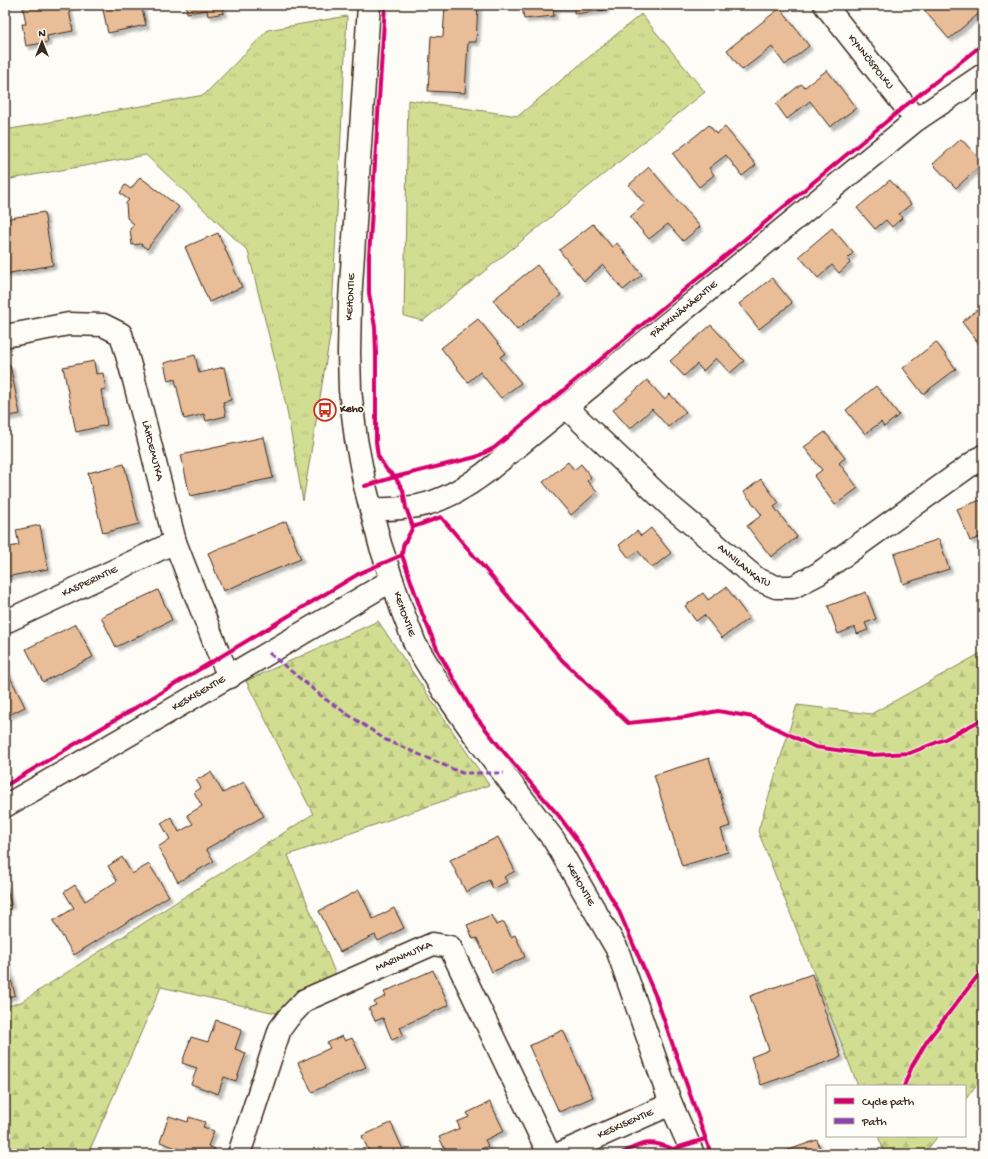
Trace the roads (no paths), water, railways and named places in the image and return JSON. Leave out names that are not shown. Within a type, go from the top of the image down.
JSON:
[{"type":"street","name":"KEHONTIE","points":[[369,5],[350,301],[349,353],[350,390],[356,439],[380,544],[402,610],[416,644],[443,690],[476,737],[554,840],[616,949],[671,1104],[693,1154]]},
{"type":"street","name":"KYNNÖSPOLKU","points":[[825,5],[916,120]]},
{"type":"street","name":"PÄHKINÄMÄENTIE","points":[[371,510],[418,506],[434,502],[466,487],[566,407],[916,120],[983,75]]},
{"type":"street","name":"LÄHDEMUTKA","points":[[5,336],[69,324],[103,325],[121,334],[175,542],[220,657],[230,677]]},
{"type":"street","name":"ANNILANKATU","points":[[566,407],[669,504],[757,578],[776,587],[793,587],[818,574],[983,456]]},
{"type":"street","name":"KASPERINTIE","points":[[5,622],[175,542]]},
{"type":"street","name":"KESKISENTIE","points":[[5,806],[116,743],[172,708],[230,677],[392,580]]},
{"type":"street","name":"MARINMUTKA","points":[[239,1154],[280,1029],[288,1018],[305,1000],[433,944],[450,947],[549,1154]]},
{"type":"street","name":"KESKISENTIE","points":[[559,1154],[671,1104]]},
{"type":"place","name":"Keho","points":[[325,410]]}]
